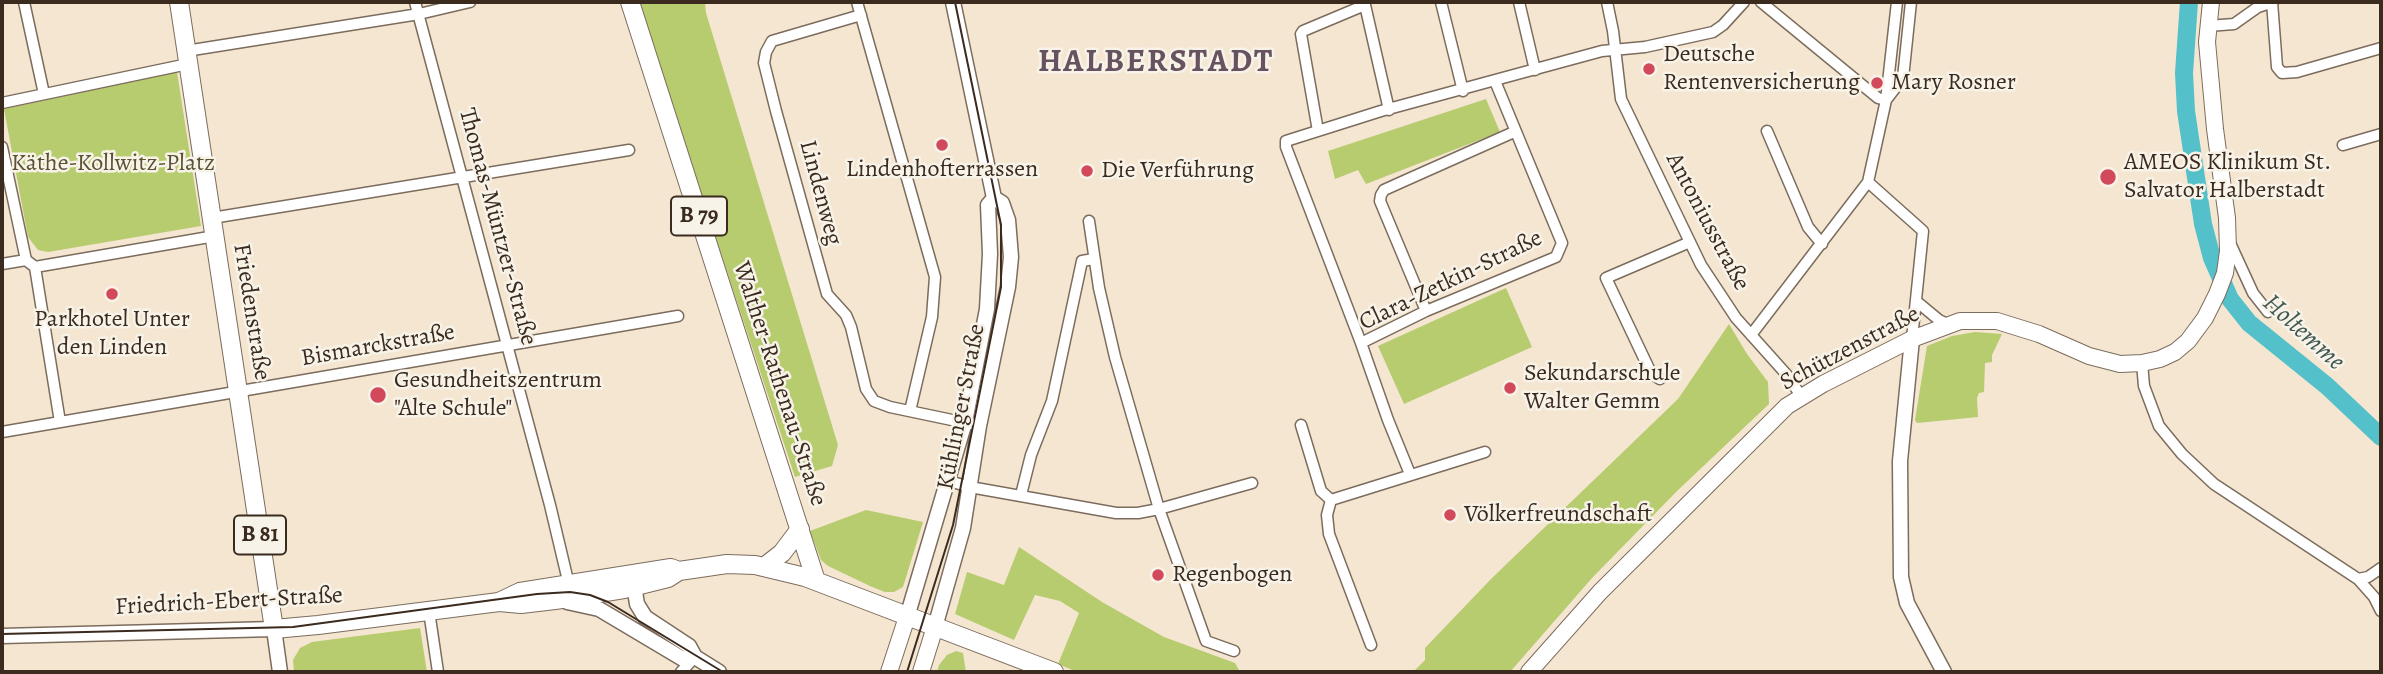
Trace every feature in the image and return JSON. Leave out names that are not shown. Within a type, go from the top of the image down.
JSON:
[{"type":"main road","name":"Friedenstraße","points":[[180,2],[274,629]]},
{"type":"main road","name":"Walther-Rathenau-Straße","points":[[630,2],[816,581]]},
{"type":"main road","name":"Schützenstraße","points":[[1529,672],[1625,567],[1787,406],[1801,396],[1912,339],[1947,324],[1973,319],[2004,322],[2104,361],[2141,363],[2167,356],[2182,347],[2194,335],[2212,304],[2225,273],[2228,244],[2212,98],[2208,26],[2211,2]]},
{"type":"main road","points":[[764,567],[782,553],[800,529]]},
{"type":"main road","name":"Friedrich-Ebert-Straße","points":[[499,602],[520,592],[569,585],[668,578],[679,571],[727,565],[764,567],[816,581],[1054,672]]},
{"type":"main road","name":"Friedrich-Ebert-Straße","points":[[274,629],[499,602],[521,604],[555,600],[634,580]]},
{"type":"main road","points":[[889,672],[907,617]]},
{"type":"main road","points":[[921,672],[936,627]]},
{"type":"street","points":[[24,2],[44,94]]},
{"type":"street","name":"Thomas-Müntzer-Straße","points":[[415,2],[569,585]]},
{"type":"street","points":[[2,103],[187,57],[470,2]]},
{"type":"street","points":[[856,2],[935,277],[932,317],[911,411]]},
{"type":"street","name":"Kühlinger Straße","points":[[936,627],[962,528],[1010,271],[1008,220],[1002,203],[994,198],[953,2]]},
{"type":"street","points":[[1441,2],[1463,90]]},
{"type":"street","points":[[1519,2],[1535,70]]},
{"type":"street","name":"Antoniusstraße","points":[[1607,2],[1621,99],[1690,242],[1710,279],[1801,396]]},
{"type":"street","points":[[1361,343],[1286,141],[1615,48],[1654,46],[1713,32],[1744,2]]},
{"type":"street","points":[[1761,2],[1878,98],[1886,100]]},
{"type":"street","points":[[1751,335],[1868,182],[1886,100],[1897,2]]},
{"type":"street","points":[[1886,100],[1903,78],[1911,2]]},
{"type":"street","points":[[2208,26],[2234,24],[2258,7],[2273,2],[2277,67],[2282,73],[2297,72],[2381,47]]},
{"type":"street","points":[[1318,131],[1301,34],[1364,3],[1389,110]]},
{"type":"street","name":"Lindenweg","points":[[861,15],[772,41],[764,63],[827,294],[846,314],[866,389],[874,401],[890,407],[979,426]]},
{"type":"street","points":[[1426,311],[1380,201],[1381,195],[1384,190],[1514,132],[1495,81]]},
{"type":"street","points":[[1767,131],[1808,227],[1822,244]]},
{"type":"street","name":"Clara-Zetkin-Straße","points":[[1410,474],[1361,343],[1426,311],[1556,257],[1562,243],[1514,132]]},
{"type":"street","points":[[2343,145],[2381,134]]},
{"type":"street","points":[[2,147],[30,264],[60,422]]},
{"type":"street","points":[[2,264],[30,264],[463,178],[629,150]]},
{"type":"street","points":[[1868,182],[1911,219],[1924,235],[1900,461],[1901,577],[1907,603],[1944,672]]},
{"type":"street","name":"Kühlinger Straße","points":[[907,617],[965,422],[987,309],[990,254],[988,205],[994,198]]},
{"type":"street","points":[[1088,221],[1099,288],[1115,357],[1159,509],[1206,641],[1234,651]]},
{"type":"street","points":[[1660,379],[1651,373],[1606,278],[1690,242]]},
{"type":"street","points":[[2228,244],[2253,293],[2268,312]]},
{"type":"street","points":[[1021,495],[1031,455],[1052,401],[1082,261],[1094,259]]},
{"type":"street","points":[[1916,302],[1947,324]]},
{"type":"street","name":"Bismarckstraße","points":[[2,432],[678,316]]},
{"type":"street","points":[[2141,363],[2144,386],[2159,426],[2190,461],[2214,484],[2358,579],[2374,597],[2381,611]]},
{"type":"street","points":[[1301,425],[1321,491],[1331,500]]},
{"type":"street","points":[[1331,500],[1485,452]]},
{"type":"street","points":[[949,481],[1116,513],[1159,509],[1252,483]]},
{"type":"street","points":[[1331,500],[1327,515],[1329,534],[1371,645]]},
{"type":"street","points":[[2358,579],[2368,577],[2381,568]]},
{"type":"street","points":[[634,580],[638,604],[645,617],[689,646],[719,672]]},
{"type":"street","points":[[555,600],[599,609],[682,659],[697,655]]},
{"type":"street","points":[[429,611],[438,672]]},
{"type":"street","points":[[274,629],[280,672]]},
{"type":"street","name":"Friedrich-Ebert-Straße","points":[[2,636],[274,629]]},
{"type":"street","points":[[681,672],[697,655]]},
{"type":"green space","points":[[638,2],[705,2],[706,13],[838,445],[832,466],[795,477]]},
{"type":"green space","name":"Käthe-Kollwitz-Platz","points":[[177,72],[201,226],[48,252],[38,250],[28,237],[4,109]]},
{"type":"green space","points":[[1486,99],[1500,132],[1366,184],[1358,170],[1335,179],[1328,151]]},
{"type":"green space","points":[[1506,288],[1532,347],[1404,404],[1378,346]]},
{"type":"green space","points":[[1729,324],[1768,382],[1769,404],[1676,492],[1592,578],[1510,672],[1413,672],[1425,660],[1425,648],[1491,579],[1678,399]]},
{"type":"green space","points":[[1975,332],[2002,334],[1992,355],[1992,362],[1985,363],[1984,392],[1979,393],[1977,398],[1978,417],[1917,423],[1915,420],[1927,346],[1952,336]]},
{"type":"green space","points":[[866,510],[923,522],[903,587],[894,592],[885,592],[828,566],[821,560],[810,531]]},
{"type":"green space","points":[[1019,547],[1102,602],[1164,637],[1235,663],[1240,672],[1077,672],[1058,664],[1079,613],[1060,601],[1035,595],[1014,640],[955,614],[967,572],[1004,585]]},
{"type":"green space","points":[[420,628],[427,672],[294,672],[293,660],[300,648],[312,642]]},
{"type":"green space","points":[[956,651],[963,653],[966,672],[937,672],[947,655]]},
{"type":"waterway","name":"Holtemme","points":[[2189,2],[2184,73],[2186,111],[2203,224],[2212,258],[2230,299],[2249,323],[2327,386],[2381,437]]},
{"type":"tram line","points":[[907,672],[953,525],[1001,287],[1001,225],[955,2]]},
{"type":"tram line","points":[[2,634],[293,627],[537,594],[570,592],[590,595],[608,602],[723,672]]},
{"type":"place","name":"Deutsche Rentenversicherung","points":[[1649,69]]},
{"type":"place","name":"Mary Rosner","points":[[1877,83]]},
{"type":"place","name":"Lindenhofterrassen","points":[[942,145]]},
{"type":"place","name":"Die Verführung","points":[[1087,171]]},
{"type":"place","name":"AMEOS Klinikum St. Salvator Halberstadt","points":[[2108,177]]},
{"type":"place","name":"Parkhotel Unter den Linden","points":[[112,294]]},
{"type":"place","name":"Sekundarschule Walter Gemm","points":[[1510,388]]},
{"type":"place","name":"Gesundheitszentrum \"Alte Schule\"","points":[[378,395]]},
{"type":"place","name":"Völkerfreundschaft","points":[[1450,515]]},
{"type":"place","name":"Regenbogen","points":[[1158,575]]},
{"type":"district","name":"HALBERSTADT","points":[[1156,63]]}]
